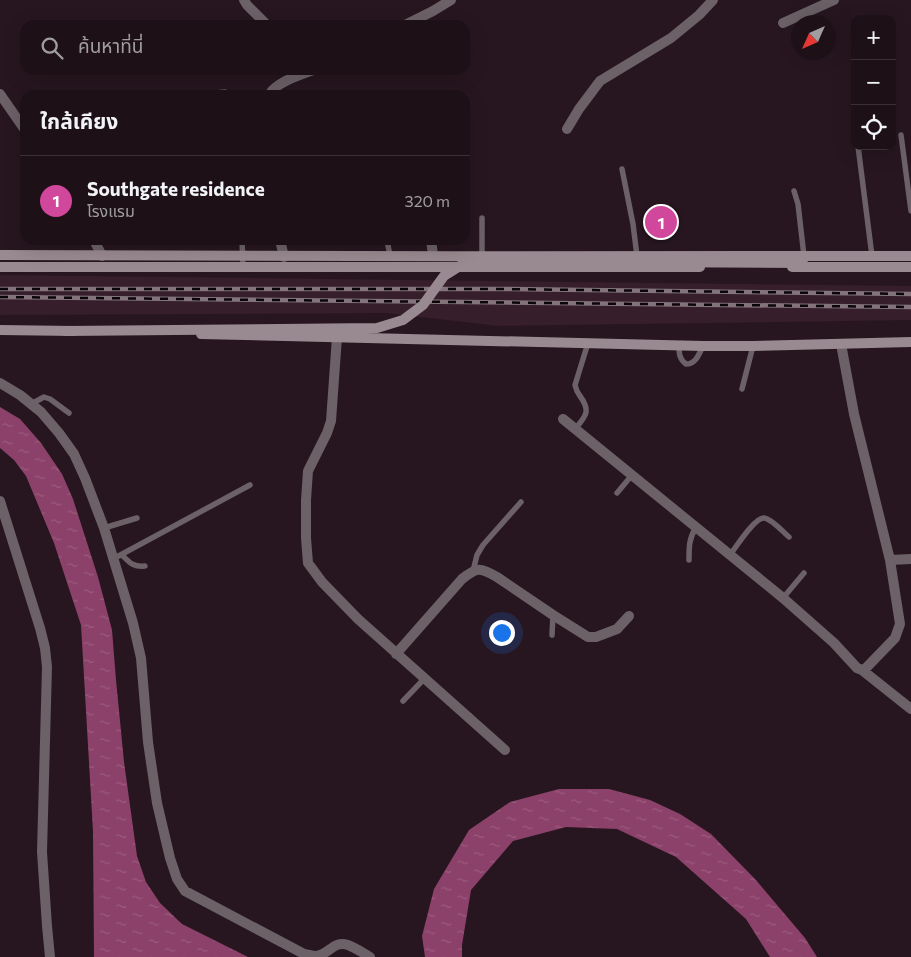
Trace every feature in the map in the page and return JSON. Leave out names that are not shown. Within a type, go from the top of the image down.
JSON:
[{"type":"main road","points":[[0,255],[102,256],[243,262],[284,257],[433,255],[637,256],[803,259],[818,267]]},
{"type":"main road","points":[[65,331],[377,328],[403,320],[423,305],[444,276],[463,264],[482,261],[803,259],[816,256],[911,256]]},
{"type":"main road","points":[[0,266],[243,262],[911,268]]},
{"type":"main road","points":[[0,330],[702,346],[911,342]]},
{"type":"street","points":[[244,0],[262,20]]},
{"type":"street","points":[[415,20],[451,0]]},
{"type":"street","points":[[567,129],[600,81],[672,38],[713,0]]},
{"type":"street","points":[[783,23],[834,0]]},
{"type":"street","points":[[273,90],[299,75]]},
{"type":"street","points":[[0,94],[20,123]]},
{"type":"street","points":[[96,245],[102,256]]},
{"type":"street","points":[[281,245],[284,257]]},
{"type":"street","points":[[432,245],[433,255]]},
{"type":"street","points":[[337,337],[331,421],[328,433],[308,471],[306,500],[308,563],[322,582],[358,619],[505,750]]},
{"type":"street","points":[[841,344],[854,414],[890,560],[900,624],[894,638],[862,670]]},
{"type":"street","points":[[0,383],[20,395],[41,412],[74,454],[117,557],[141,658],[148,742],[158,802],[170,858],[177,879],[185,891],[304,954],[317,956],[332,946],[339,944],[347,945],[370,957]]},
{"type":"street","points":[[563,419],[784,598],[834,642],[857,668],[911,709]]},
{"type":"street","points":[[0,501],[45,648],[47,667],[42,852],[50,957]]},
{"type":"street","points":[[890,560],[911,559]]},
{"type":"street","points":[[396,654],[462,579],[473,571],[480,570],[497,576],[553,615],[588,636],[596,637],[617,630],[628,616]]},
{"type":"lane","points":[[901,134],[911,211]]},
{"type":"lane","points":[[859,150],[872,256]]},
{"type":"lane","points":[[622,169],[637,256]]},
{"type":"lane","points":[[794,191],[799,211],[803,259]]},
{"type":"lane","points":[[482,218],[482,255]]},
{"type":"lane","points":[[242,245],[243,262]]},
{"type":"lane","points":[[388,245],[390,256]]},
{"type":"lane","points":[[575,429],[585,418],[587,411],[576,391],[575,385],[588,343]]},
{"type":"lane","points":[[679,345],[681,361],[686,364],[693,362],[702,346]]},
{"type":"lane","points":[[742,389],[753,346]]},
{"type":"lane","points":[[31,404],[44,397],[50,399],[69,413]]},
{"type":"lane","points":[[616,493],[632,475]]},
{"type":"lane","points":[[117,557],[250,485]]},
{"type":"lane","points":[[473,571],[477,555],[483,545],[521,502]]},
{"type":"lane","points":[[104,528],[137,518]]},
{"type":"lane","points":[[730,555],[753,525],[762,518],[770,520],[789,537]]},
{"type":"lane","points":[[689,560],[689,542],[696,528]]},
{"type":"lane","points":[[117,557],[138,567],[146,566]]},
{"type":"lane","points":[[784,598],[804,573]]},
{"type":"lane","points":[[552,635],[553,615]]},
{"type":"lane","points":[[403,701],[424,679]]},
{"type":"shaded area","points":[[0,275],[911,286],[911,320],[498,326],[386,313],[0,315]]},
{"type":"water","points":[[0,407],[20,419],[41,443],[62,474],[73,499],[98,577],[112,630],[124,762],[137,856],[146,882],[160,903],[182,924],[248,957],[94,957],[93,831],[81,625],[54,543],[26,476],[14,460],[0,448]]},
{"type":"water","points":[[559,789],[609,789],[650,800],[680,814],[711,834],[755,879],[805,938],[817,957],[770,957],[746,919],[676,857],[617,829],[566,827],[513,841],[471,890],[462,945],[462,957],[425,957],[422,936],[434,889],[469,830],[510,802]]},
{"type":"railway","points":[[0,289],[500,289],[911,294]]},
{"type":"railway","points":[[0,297],[911,307]]},
{"type":"place","name":"Southgate residence","points":[[661,222]]}]
